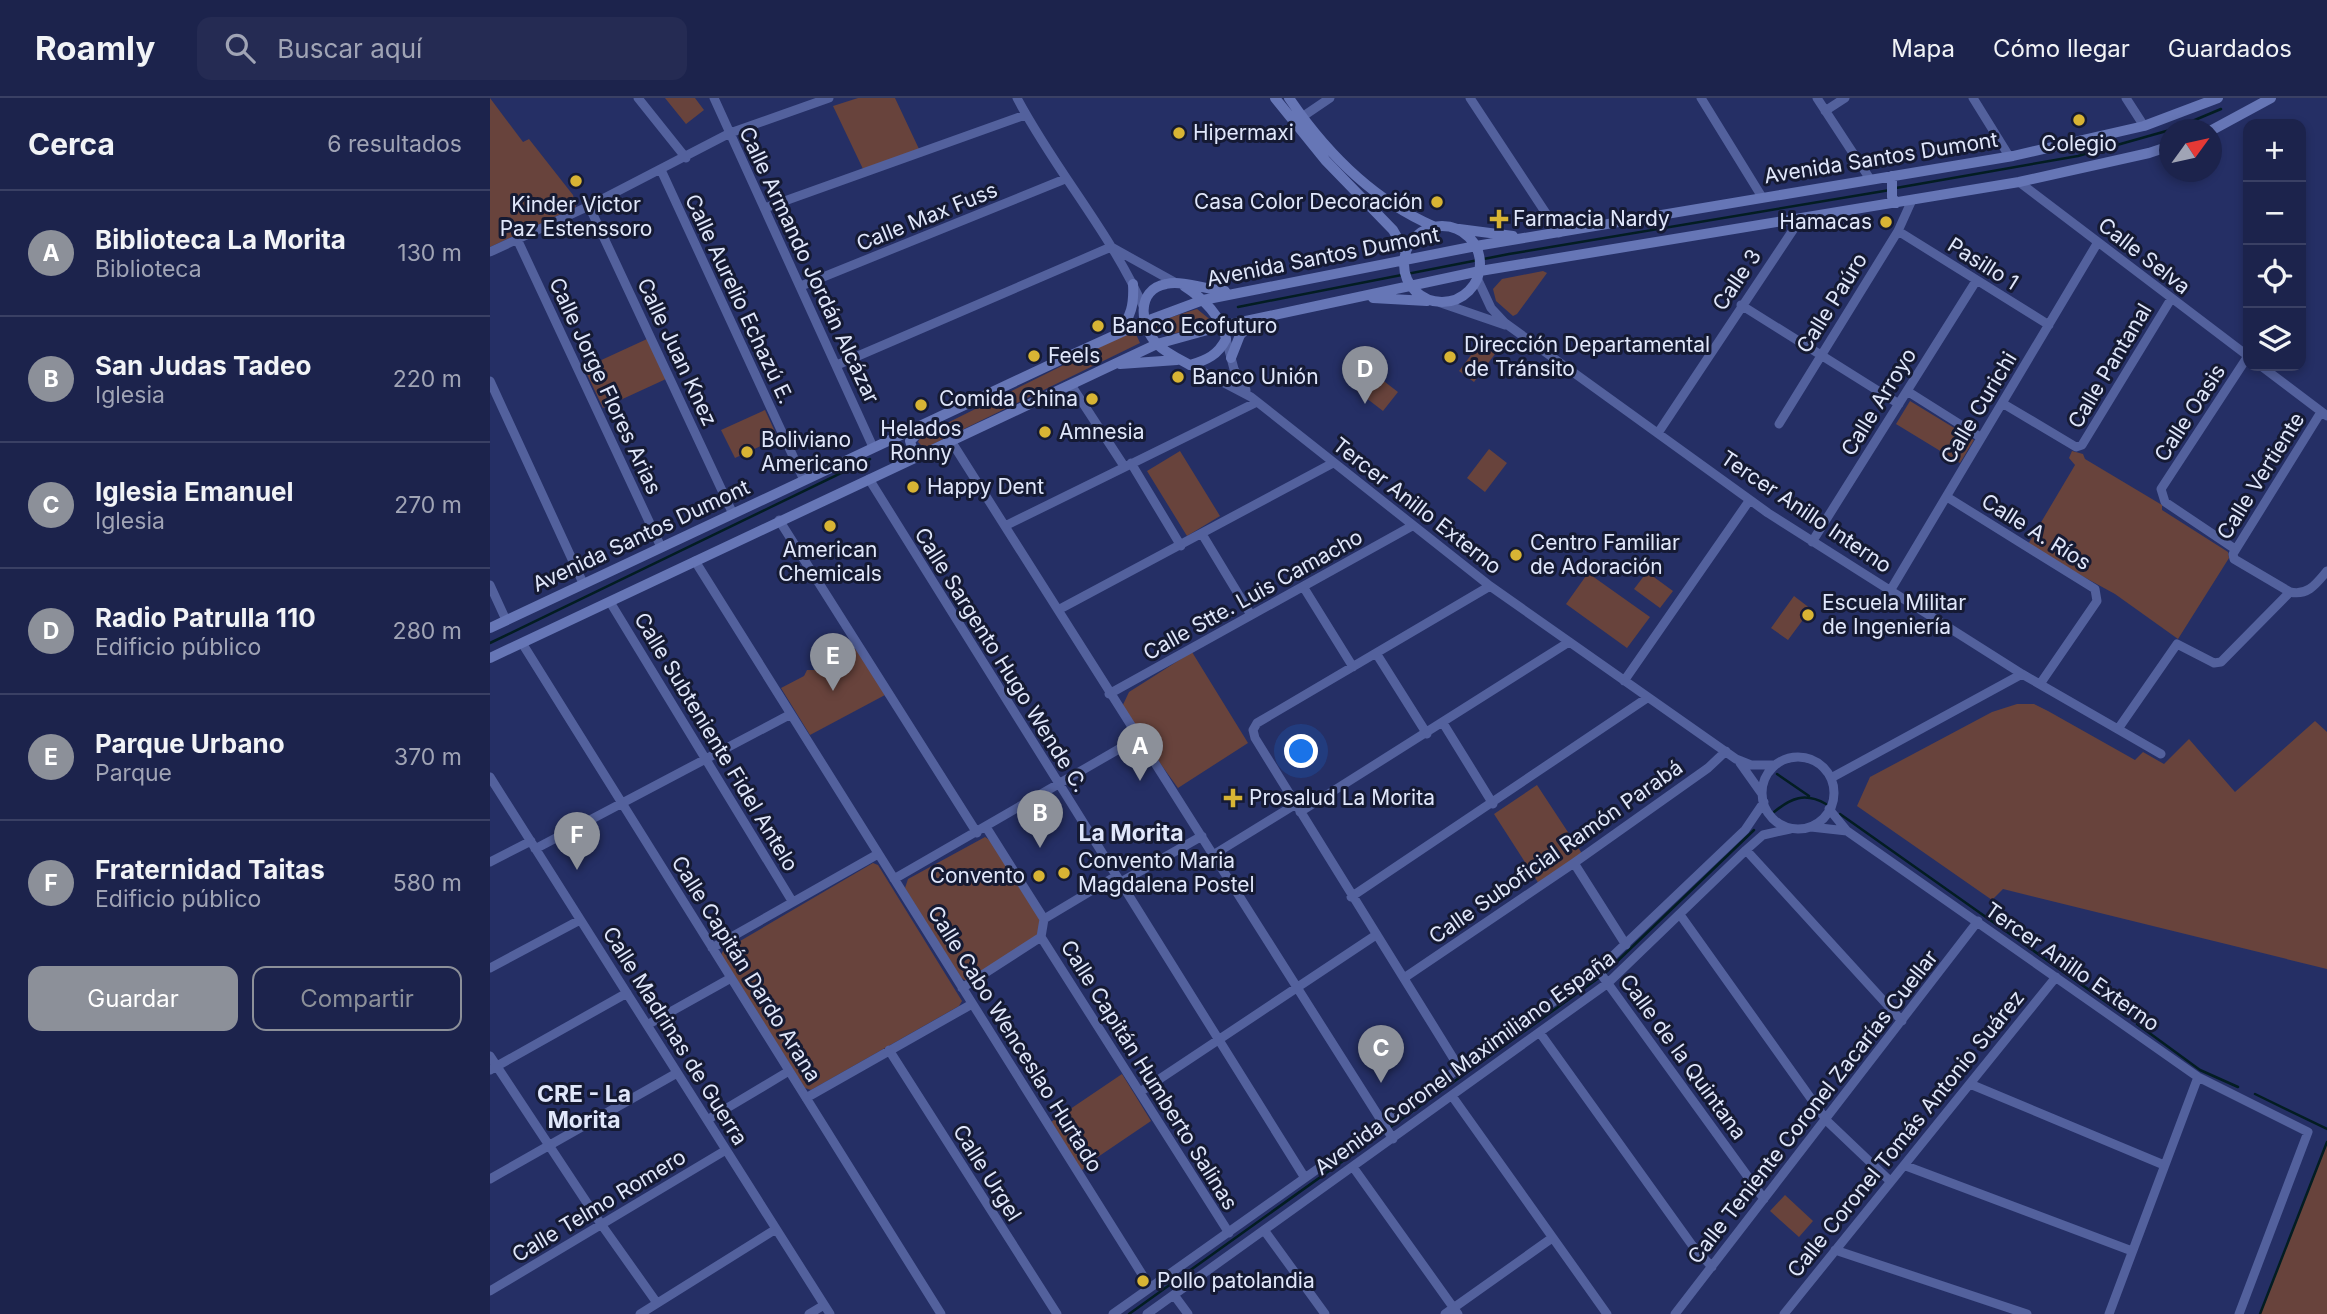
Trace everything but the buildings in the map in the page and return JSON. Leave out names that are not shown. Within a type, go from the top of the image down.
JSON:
[{"type":"main road","name":"Avenida Santos Dumont","points":[[490,628],[937,416],[1144,322],[1205,302],[1238,292],[1404,259],[1477,249],[1530,237],[1870,179],[1891,179],[2009,156],[2144,126],[2197,102],[2218,98]]},
{"type":"main road","points":[[2228,121],[2234,113],[2258,98]]},
{"type":"main road","points":[[2222,124],[2271,98]]},
{"type":"main road","points":[[1281,100],[1302,117],[1353,173],[1386,201],[1433,226],[1530,237]]},
{"type":"main road","points":[[1281,100],[1344,180],[1393,230],[1404,259],[1409,284],[1419,295],[1437,302]]},
{"type":"main road","points":[[490,658],[1157,344],[1220,323],[1258,318],[1409,284],[1894,200],[1912,200],[2019,182],[2159,150]]},
{"type":"main road","points":[[1891,179],[1894,200]]},
{"type":"main road","points":[[1344,180],[1379,208],[1386,201]]},
{"type":"main road","points":[[1404,259],[1416,235],[1433,226]]},
{"type":"main road","points":[[1356,296],[1437,302],[1463,296],[1479,272],[1477,249],[1469,237],[1451,227]]},
{"type":"main road","points":[[1108,339],[1130,314],[1134,299],[1133,284]]},
{"type":"main road","points":[[1185,362],[1157,344],[1144,322],[1143,306],[1152,290],[1163,284],[1238,292]]},
{"type":"main road","points":[[1110,366],[1210,358],[1222,348],[1226,339],[1220,323],[1205,302],[1180,285]]},
{"type":"main road","points":[[1231,358],[1240,335],[1258,318]]},
{"type":"main road","points":[[919,454],[910,441],[937,416]]},
{"type":"main road","points":[[882,472],[906,451],[905,444],[896,436]]},
{"type":"street","points":[[638,98],[686,158]]},
{"type":"street","name":"Calle Armando Jordán Alcázar","points":[[714,98],[873,447]]},
{"type":"street","points":[[490,252],[589,206],[730,134],[830,98]]},
{"type":"street","points":[[1017,98],[1065,179],[1111,247],[1143,306]]},
{"type":"street","points":[[1302,117],[1330,98]]},
{"type":"street","points":[[1470,98],[1559,233]]},
{"type":"street","points":[[1701,98],[1762,197]]},
{"type":"street","points":[[1817,98],[1870,179]]},
{"type":"street","points":[[1825,111],[1845,98]]},
{"type":"street","points":[[1973,98],[2009,156]]},
{"type":"street","points":[[2126,98],[2144,126]]},
{"type":"street","points":[[765,208],[1026,115]]},
{"type":"street","name":"Calle Aurelio Echazú E.","points":[[661,170],[804,480]]},
{"type":"street","name":"Calle Max Fuss","points":[[801,286],[1065,179]]},
{"type":"street","name":"Calle Selva","points":[[2019,182],[2243,352]]},
{"type":"street","name":"Calle Paúro","points":[[1779,424],[1898,231],[1912,200]]},
{"type":"street","name":"Calle Juan Knez","points":[[589,206],[733,514]]},
{"type":"street","name":"Calle 3","points":[[1658,433],[1801,218]]},
{"type":"street","name":"Pasillo 1","points":[[1898,231],[2049,325]]},
{"type":"street","name":"Calle Jorge Flores Arias","points":[[517,239],[661,547]]},
{"type":"street","name":"Calle Curichi","points":[[1890,591],[2098,242]]},
{"type":"street","points":[[1111,247],[1180,285]]},
{"type":"street","points":[[837,365],[1111,247]]},
{"type":"street","name":"Tercer Anillo Interno","points":[[1479,272],[1491,308],[1514,328],[1749,501],[2022,674],[2161,754]]},
{"type":"street","name":"Calle Arroyo","points":[[1812,542],[1976,281]]},
{"type":"street","name":"Calle Pantanal","points":[[2002,402],[2076,447],[2086,441],[2171,299]]},
{"type":"street","name":"Tercer Anillo Interno","points":[[1437,302],[1514,328]]},
{"type":"street","points":[[1741,305],[1899,404]]},
{"type":"street","name":"Tercer Anillo Externo","points":[[1226,339],[1239,379],[1254,399]]},
{"type":"street","name":"Tercer Anillo Externo","points":[[1185,362],[1254,399],[1490,586],[1736,759],[1751,765],[1774,765]]},
{"type":"street","name":"Calle Oasis","points":[[2235,554],[2165,502],[2161,489],[2243,364]]},
{"type":"street","points":[[2267,371],[2324,414]]},
{"type":"street","points":[[490,381],[583,583]]},
{"type":"street","points":[[1071,385],[1128,465],[1181,547]]},
{"type":"street","points":[[1907,391],[1980,437]]},
{"type":"street","points":[[1005,526],[1254,399]]},
{"type":"street","name":"Calle Vertiente","points":[[2235,554],[2324,414]]},
{"type":"street","points":[[951,441],[1387,1130]]},
{"type":"street","points":[[1058,610],[1181,547],[1333,463]]},
{"type":"street","name":"Calle Sargento Hugo Wende C.","points":[[869,479],[1056,784],[1119,879],[1305,1178]]},
{"type":"street","name":"Calle A. Ríos","points":[[1948,497],[2095,589],[2097,601],[2039,684]]},
{"type":"street","points":[[1624,681],[1749,501]]},
{"type":"street","points":[[779,520],[977,833]]},
{"type":"street","name":"Calle Stte. Luis Camacho","points":[[1109,694],[1412,526]]},
{"type":"street","points":[[1202,534],[1251,615]]},
{"type":"street","points":[[2235,554],[2290,592],[2305,593],[2327,571]]},
{"type":"street","name":"Calle Cabo Wenceslao Hurtado","points":[[695,561],[1150,1287]]},
{"type":"street","points":[[490,585],[506,620]]},
{"type":"street","points":[[1460,1069],[1351,897],[1255,738],[1253,730],[1257,723],[1490,586]]},
{"type":"street","points":[[1304,588],[1353,667]]},
{"type":"street","points":[[2118,729],[2174,647],[2181,644],[2214,663],[2221,662],[2290,592]]},
{"type":"street","name":"Calle Subteniente Fidel Antelo","points":[[610,602],[792,901]]},
{"type":"street","points":[[1213,855],[1427,734],[1569,642]]},
{"type":"street","name":"Calle Capitán Dardo Arana","points":[[522,643],[941,1314]]},
{"type":"street","points":[[1376,653],[1427,734]]},
{"type":"street","points":[[1831,778],[2022,674]]},
{"type":"street","points":[[1351,897],[1647,698]]},
{"type":"street","points":[[490,862],[622,803],[791,714]]},
{"type":"street","points":[[1443,723],[1493,804]]},
{"type":"street","points":[[894,879],[1138,738]]},
{"type":"street","name":"Calle Suboficial Ramón Parabá","points":[[1404,978],[1574,863],[1708,768],[1726,751]]},
{"type":"street","points":[[1809,827],[1829,810],[1834,794],[1831,778],[1816,761],[1806,757],[1783,759],[1774,765],[1763,784],[1763,799],[1773,819],[1790,829],[1809,827],[1847,831]]},
{"type":"street","name":"Tercer Anillo Externo","points":[[1736,759],[1763,799]]},
{"type":"street","name":"Calle Madrinas de Guerra","points":[[490,777],[830,1314]]},
{"type":"street","name":"Avenida Coronel Maximiliano España","points":[[1114,1314],[1305,1178],[1452,1096],[1540,1033],[1603,976],[1626,946],[1745,830],[1763,799]]},
{"type":"street","name":"Tercer Anillo Externo","points":[[1829,810],[1847,831],[2198,1077],[2308,1132],[2239,1314]]},
{"type":"street","name":"Calle Capitán Humberto Salinas","points":[[986,827],[1044,919],[1041,937],[1229,1233]]},
{"type":"street","name":"Avenida Coronel Maximiliano España","points":[[1147,1314],[1353,1167],[1387,1130],[1460,1069],[1603,976],[1681,916],[1763,835],[1790,829]]},
{"type":"street","points":[[1044,919],[1202,836]]},
{"type":"street","points":[[1745,850],[1902,1021]]},
{"type":"street","points":[[712,948],[878,854]]},
{"type":"street","points":[[1574,863],[1626,946]]},
{"type":"street","points":[[1681,916],[1827,1121],[1890,1181]]},
{"type":"street","points":[[490,968],[580,920]]},
{"type":"street","name":"Calle Teniente Coronel Zacarías Cuellar","points":[[1675,1314],[1827,1121],[1978,921]]},
{"type":"street","points":[[1140,1092],[1376,935]]},
{"type":"street","points":[[962,988],[1041,937]]},
{"type":"street","name":"Calle de la Quintana","points":[[1603,976],[1764,1199]]},
{"type":"street","name":"Calle Coronel Tomás Antonio Suárez","points":[[1784,1314],[2056,977]]},
{"type":"street","points":[[647,1025],[731,978]]},
{"type":"street","points":[[493,1068],[626,993]]},
{"type":"street","points":[[806,1098],[972,1004]]},
{"type":"street","points":[[1540,1033],[1692,1245],[1712,1267]]},
{"type":"street","name":"Calle Urgel","points":[[888,1050],[1057,1314]]},
{"type":"street","points":[[490,1056],[493,1068],[657,1303]]},
{"type":"street","points":[[707,1120],[789,1072]]},
{"type":"street","points":[[490,1179],[677,1073]]},
{"type":"street","points":[[2109,1314],[2198,1077]]},
{"type":"street","points":[[1970,1084],[2164,1165]]},
{"type":"street","points":[[1452,1096],[1606,1314]]},
{"type":"street","name":"Calle Telmo Romero","points":[[490,1292],[726,1150]]},
{"type":"street","points":[[1906,1166],[2132,1251]]},
{"type":"street","points":[[1353,1167],[1456,1311]]},
{"type":"street","points":[[639,1314],[776,1229]]},
{"type":"street","points":[[1264,1230],[1325,1314]]},
{"type":"street","points":[[1445,1314],[1456,1311],[1552,1238]]},
{"type":"street","points":[[1835,1250],[2027,1314]]},
{"type":"street","points":[[1174,1295],[1188,1314]]},
{"type":"street","points":[[809,1314],[824,1305]]},
{"type":"shaded area","points":[[490,98],[523,142],[529,139],[573,195],[576,207],[490,247]]},
{"type":"shaded area","points":[[665,98],[695,98],[704,110],[686,124]]},
{"type":"shaded area","points":[[858,98],[895,98],[919,149],[863,169],[833,106]]},
{"type":"shaded area","points":[[1543,271],[1547,273],[1517,314],[1513,316],[1496,301],[1493,289],[1502,279]]},
{"type":"shaded area","points":[[1197,309],[1212,321],[1170,334],[1157,330],[1153,323]]},
{"type":"shaded area","points":[[1134,330],[1140,343],[929,446],[923,447],[918,442],[921,436]]},
{"type":"shaded area","points":[[647,339],[666,379],[603,408],[584,368]]},
{"type":"shaded area","points":[[1480,343],[1495,354],[1474,382],[1459,371]]},
{"type":"shaded area","points":[[1372,372],[1398,392],[1383,411],[1357,391]]},
{"type":"shaded area","points":[[1910,401],[1974,440],[1960,463],[1896,424]]},
{"type":"shaded area","points":[[765,410],[778,438],[735,458],[721,430]]},
{"type":"shaded area","points":[[1489,449],[1507,463],[1485,492],[1467,478]]},
{"type":"shaded area","points":[[1180,451],[1220,516],[1187,536],[1147,471]]},
{"type":"shaded area","points":[[2072,451],[2083,454],[2085,459],[2162,505],[2162,510],[2228,552],[2229,558],[2178,639],[2115,594],[2027,546],[2075,465],[2069,458]]},
{"type":"shaded area","points":[[1647,572],[1673,591],[1660,608],[1634,589]]},
{"type":"shaded area","points":[[1588,573],[1650,617],[1627,648],[1566,604]]},
{"type":"shaded area","points":[[1794,596],[1811,609],[1788,640],[1771,628]]},
{"type":"shaded area","points":[[857,648],[885,695],[810,735],[781,688],[804,676],[807,670],[817,670]]},
{"type":"shaded area","points":[[1192,652],[1248,743],[1178,788],[1121,709],[1129,692]]},
{"type":"shaded area","points":[[2017,704],[2034,704],[2135,760],[2143,752],[2164,764],[2189,739],[2235,792],[2315,721],[2327,732],[2327,969],[2003,889],[1992,900],[1857,806],[1870,777],[1992,712]]},
{"type":"shaded area","points":[[1537,785],[1583,855],[1539,884],[1494,814]]},
{"type":"shaded area","points":[[985,837],[991,841],[1041,919],[1037,936],[966,981],[958,976],[905,888],[908,879]]},
{"type":"shaded area","points":[[873,863],[878,865],[962,1001],[959,1006],[811,1090],[805,1088],[721,955],[723,951]]},
{"type":"shaded area","points":[[1122,1074],[1151,1121],[1086,1165],[1081,1172],[1051,1122]]},
{"type":"shaded area","points":[[2327,1142],[2327,1314],[2260,1314]]},
{"type":"shaded area","points":[[1785,1195],[1813,1221],[1799,1237],[1770,1211]]},
{"type":"waterway","points":[[2197,119],[2221,109]]},
{"type":"waterway","points":[[1896,188],[2078,156],[2159,133]]},
{"type":"waterway","points":[[1238,307],[1509,254],[1890,190]]},
{"type":"waterway","points":[[490,643],[870,459]]},
{"type":"waterway","points":[[1777,774],[1809,796]]},
{"type":"waterway","points":[[1774,812],[1798,798],[1811,798],[1826,804]]},
{"type":"waterway","points":[[1840,814],[2126,1016]]},
{"type":"waterway","points":[[1605,973],[1754,830]]},
{"type":"waterway","points":[[1129,1314],[1600,977]]},
{"type":"waterway","points":[[2137,1024],[2200,1070],[2238,1087]]},
{"type":"waterway","points":[[2255,1094],[2327,1129]]},
{"type":"waterway","points":[[2260,1314],[2327,1142]]},
{"type":"place","name":"Colegio","points":[[2079,120]]},
{"type":"place","name":"Hipermaxi","points":[[1179,133]]},
{"type":"place","name":"Kinder Victor Paz Estenssoro","points":[[576,181]]},
{"type":"place","name":"Casa Color Decoración","points":[[1437,202]]},
{"type":"place","name":"Farmacia Nardy","points":[[1499,219]]},
{"type":"place","name":"Hamacas","points":[[1886,222]]},
{"type":"place","name":"Banco Ecofuturo","points":[[1098,326]]},
{"type":"place","name":"Feels","points":[[1034,356]]},
{"type":"place","name":"Dirección Departamental de Tránsito","points":[[1450,357]]},
{"type":"place","name":"Banco Unión","points":[[1178,377]]},
{"type":"place","name":"Comida China","points":[[1092,399]]},
{"type":"place","name":"Radio Patrulla 110","points":[[1365,404]]},
{"type":"place","name":"Helados Ronny","points":[[921,405]]},
{"type":"place","name":"Amnesia","points":[[1045,432]]},
{"type":"place","name":"Boliviano Americano","points":[[747,452]]},
{"type":"place","name":"Happy Dent","points":[[913,487]]},
{"type":"place","name":"American Chemicals","points":[[830,526]]},
{"type":"place","name":"Centro Familiar de Adoración","points":[[1516,555]]},
{"type":"place","name":"Escuela Militar de Ingeniería","points":[[1808,615]]},
{"type":"place","name":"Parque Urbano","points":[[833,691]]},
{"type":"place","name":"Biblioteca La Morita","points":[[1140,781]]},
{"type":"place","name":"Prosalud La Morita","points":[[1233,798]]},
{"type":"place","name":"San Judas Tadeo","points":[[1040,848]]},
{"type":"place","name":"Fraternidad Taitas","points":[[577,870]]},
{"type":"place","name":"Convento Maria Magdalena Postel","points":[[1064,873]]},
{"type":"place","name":"Convento","points":[[1039,876]]},
{"type":"place","name":"Iglesia Emanuel","points":[[1381,1083]]},
{"type":"place","name":"Pollo patolandia","points":[[1143,1281]]},
{"type":"district","name":"La Morita","points":[[1131,833]]},
{"type":"district","name":"CRE - La Morita","points":[[584,1107]]}]
